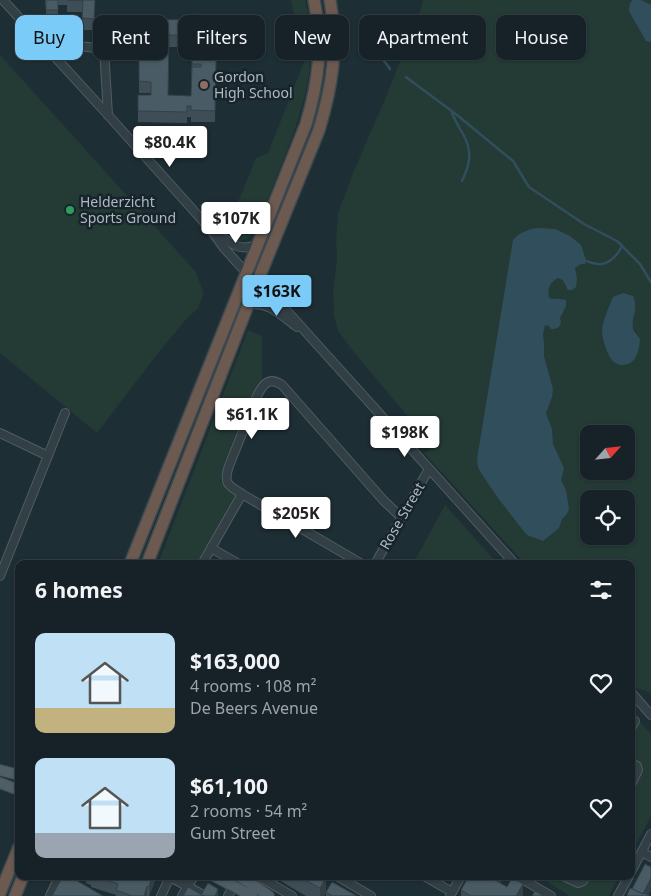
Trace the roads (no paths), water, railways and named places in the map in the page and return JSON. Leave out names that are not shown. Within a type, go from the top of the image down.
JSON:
[{"type":"highway","points":[[132,560],[306,124],[317,74],[320,40],[314,0]]},
{"type":"highway","points":[[149,560],[248,305],[320,130],[327,105],[334,58],[335,38],[330,0]]},
{"type":"highway","points":[[0,893],[15,857]]},
{"type":"highway","points":[[15,896],[21,880]]},
{"type":"main road","points":[[0,770],[15,774]]},
{"type":"main road","points":[[0,783],[15,789]]},
{"type":"main road","points":[[222,880],[252,896]]},
{"type":"main road","points":[[245,880],[269,896]]},
{"type":"street","points":[[2,0],[16,15]]},
{"type":"street","points":[[58,60],[211,230],[224,248],[246,272],[268,290],[511,560]]},
{"type":"street","points":[[105,60],[108,115]]},
{"type":"street","points":[[211,230],[240,248],[257,245]]},
{"type":"street","points":[[248,305],[258,304],[269,307],[311,337]]},
{"type":"street","points":[[355,560],[228,485],[226,475],[263,386],[273,381],[282,385],[388,506],[401,517]]},
{"type":"street","points":[[0,576],[65,413]]},
{"type":"street","points":[[0,433],[48,456]]},
{"type":"street","name":"Rose Street","points":[[377,560],[429,469]]},
{"type":"street","points":[[204,560],[242,494]]},
{"type":"street","points":[[211,548],[232,560]]},
{"type":"street","points":[[635,696],[651,714]]},
{"type":"street","points":[[635,765],[638,770],[635,778]]},
{"type":"street","points":[[635,865],[651,834]]},
{"type":"street","points":[[642,852],[651,857]]},
{"type":"street","points":[[50,896],[58,880]]},
{"type":"street","points":[[161,896],[169,880]]},
{"type":"street","points":[[176,880],[205,896]]},
{"type":"street","points":[[182,896],[192,880]]},
{"type":"street","points":[[265,880],[292,896]]},
{"type":"street","points":[[344,880],[371,896]]},
{"type":"street","points":[[430,880],[451,894],[459,880]]},
{"type":"street","points":[[522,880],[538,893],[551,896]]},
{"type":"street","points":[[572,880],[578,883],[584,880]]},
{"type":"street","points":[[618,896],[627,880]]},
{"type":"street","points":[[228,896],[233,886]]},
{"type":"water","points":[[633,0],[641,0],[651,5],[651,42],[646,41],[629,11],[630,3]]},
{"type":"water","points":[[538,228],[555,229],[570,236],[581,245],[586,258],[585,264],[575,268],[576,287],[568,290],[564,281],[558,278],[551,284],[548,295],[549,298],[566,300],[566,306],[560,318],[559,327],[551,329],[545,325],[543,334],[544,356],[553,389],[546,413],[552,429],[553,444],[564,468],[561,480],[566,490],[569,509],[562,519],[559,528],[543,541],[527,535],[522,529],[481,473],[477,459],[513,240],[524,232]]},
{"type":"water","points":[[623,293],[633,296],[635,301],[633,329],[640,339],[638,352],[634,360],[622,365],[615,363],[610,358],[602,331],[613,297]]},
{"type":"waterway","points":[[383,60],[390,69]]},
{"type":"waterway","points":[[406,77],[457,115],[513,161],[529,187],[584,224],[617,241],[640,264],[651,282]]},
{"type":"waterway","points":[[452,113],[466,140],[469,152],[467,169],[462,181]]},
{"type":"waterway","points":[[586,261],[598,264],[608,262],[622,245]]},
{"type":"place","name":"Gordon High School","points":[[204,85]]},
{"type":"place","name":"Helderzicht Sports Ground","points":[[70,210]]}]
